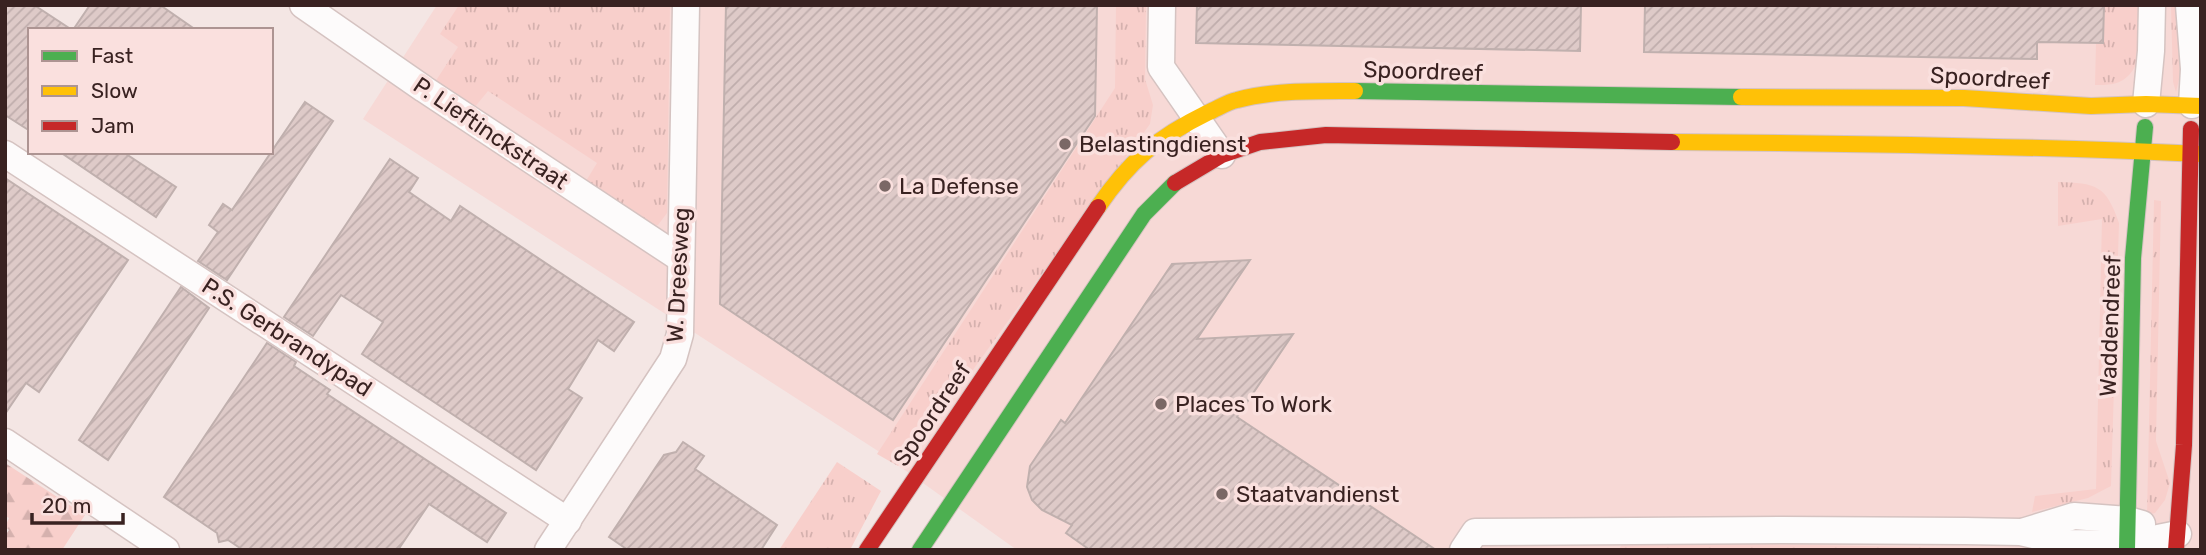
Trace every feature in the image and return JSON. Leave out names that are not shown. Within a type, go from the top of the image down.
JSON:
[{"type":"main road","name":"Spoordreef","points":[[867,550],[1105,195],[1129,166],[1151,146],[1176,128],[1235,100],[1269,94],[1336,91],[1654,97],[1964,98],[2091,106],[2197,106]]},
{"type":"main road","name":"Waddendreef","points":[[2128,538],[2133,258],[2146,104]]},
{"type":"main road","points":[[2177,542],[2183,467],[2197,106]]},
{"type":"main road","points":[[923,545],[1144,214],[1174,184],[1222,155],[1260,142],[1326,135],[1646,142],[1897,143],[2195,153]]},
{"type":"street","name":"P. Lieftinckstraat","points":[[303,5],[424,89],[681,259]]},
{"type":"street","name":"W. Dreesweg","points":[[548,550],[673,359],[680,334],[686,5]]},
{"type":"street","points":[[1162,5],[1161,67],[1222,155]]},
{"type":"street","points":[[2146,104],[2152,5]]},
{"type":"street","points":[[2189,5],[2197,106]]},
{"type":"street","name":"P.S. Gerbrandypad","points":[[5,154],[568,521]]},
{"type":"street","points":[[5,442],[166,550]]},
{"type":"street","points":[[1463,550],[1475,532],[1795,530],[2021,533],[2074,516],[2128,538],[2177,542]]},
{"type":"shaded area","points":[[437,5],[2201,5],[2201,550],[1017,550],[878,451],[363,119]]},
{"type":"green space","points":[[459,5],[670,5],[667,213],[658,225],[653,226],[586,181],[597,163],[488,91],[474,108],[433,85],[458,47],[440,34]]},
{"type":"green space","points":[[1116,5],[1146,5],[1145,79],[1153,105],[1150,124],[931,428],[912,446],[898,466],[877,454],[1115,88]]},
{"type":"green space","points":[[2104,5],[2142,5],[2142,40],[2137,63],[2124,80],[2095,85],[2096,43],[2103,43]]},
{"type":"green space","points":[[2171,5],[2179,5],[2183,63],[2176,92],[2173,82]]},
{"type":"green space","points":[[2058,182],[2082,183],[2098,189],[2109,201],[2119,223],[2111,486],[2088,498],[2032,512],[2035,496],[2096,489],[2102,219],[2058,226]]},
{"type":"green space","points":[[2154,200],[2161,201],[2156,441],[2170,483],[2165,500],[2155,513],[2147,515]]},
{"type":"green space","points":[[837,462],[881,491],[850,550],[779,550]]},
{"type":"green space","points":[[5,463],[85,515],[62,550],[5,550],[5,536],[9,530],[5,527],[9,518],[5,516]]},
{"type":"green space","points":[[1623,541],[2011,549],[1619,550]]},
{"type":"building","points":[[5,5],[34,5],[69,28],[28,28],[28,130],[5,115]]},
{"type":"building","points":[[90,5],[160,5],[193,28],[74,28]]},
{"type":"building","name":"La Defense","points":[[726,5],[1097,5],[1095,116],[893,420],[720,304]]},
{"type":"building","points":[[1197,5],[1581,5],[1580,51],[1196,43]]},
{"type":"building","points":[[1645,5],[2104,5],[2103,43],[2037,42],[2037,59],[1644,52]]},
{"type":"building","points":[[305,102],[333,121],[227,280],[198,261],[218,232],[209,225],[223,204],[232,210],[270,154],[273,154],[273,149]]},
{"type":"building","points":[[63,154],[126,154],[176,187],[156,217]]},
{"type":"building","points":[[390,159],[418,178],[409,192],[451,221],[460,206],[634,322],[614,351],[598,340],[568,389],[582,398],[536,470],[362,354],[383,322],[341,295],[313,336],[284,317]]},
{"type":"building","points":[[5,178],[128,260],[39,392],[26,383],[5,414]]},
{"type":"building","name":"Places To Work","points":[[1250,260],[1197,339],[1293,334],[1237,417],[1436,550],[1090,550],[1066,533],[1072,525],[1042,510],[1032,500],[1027,487],[1030,466],[1061,420],[1065,423],[1172,264]]},
{"type":"building","points":[[181,287],[209,308],[108,460],[79,440]]},
{"type":"building","points":[[267,343],[296,362],[294,366],[330,390],[327,394],[506,513],[487,542],[429,504],[398,550],[243,550],[228,540],[219,542],[217,533],[164,497]]},
{"type":"building","points":[[683,442],[704,456],[695,469],[777,525],[761,550],[628,550],[609,537],[664,455],[676,452]]},
{"type":"traffic: fast","points":[[1355,91],[1741,97]]},
{"type":"traffic: fast","points":[[2127,550],[2133,258],[2145,127]]},
{"type":"traffic: fast","points":[[920,550],[1144,214],[1175,183]]},
{"type":"traffic: slow","points":[[1098,207],[1133,163],[1159,141],[1226,104],[1281,93],[1355,91]]},
{"type":"traffic: slow","points":[[1741,97],[1964,98],[2091,106],[2201,106]]},
{"type":"traffic: slow","points":[[1672,142],[1937,145],[2201,154]]},
{"type":"traffic: jam","points":[[2176,550],[2184,445],[2191,129]]},
{"type":"traffic: jam","points":[[1175,183],[1222,155],[1260,142],[1326,135],[1672,142]]},
{"type":"traffic: jam","points":[[867,550],[1098,207]]},
{"type":"place","name":"Belastingdienst","points":[[1065,144]]},
{"type":"place","name":"La Defense","points":[[885,186]]},
{"type":"place","name":"Places To Work","points":[[1161,404]]},
{"type":"place","name":"Staatvandienst","points":[[1222,494]]}]
